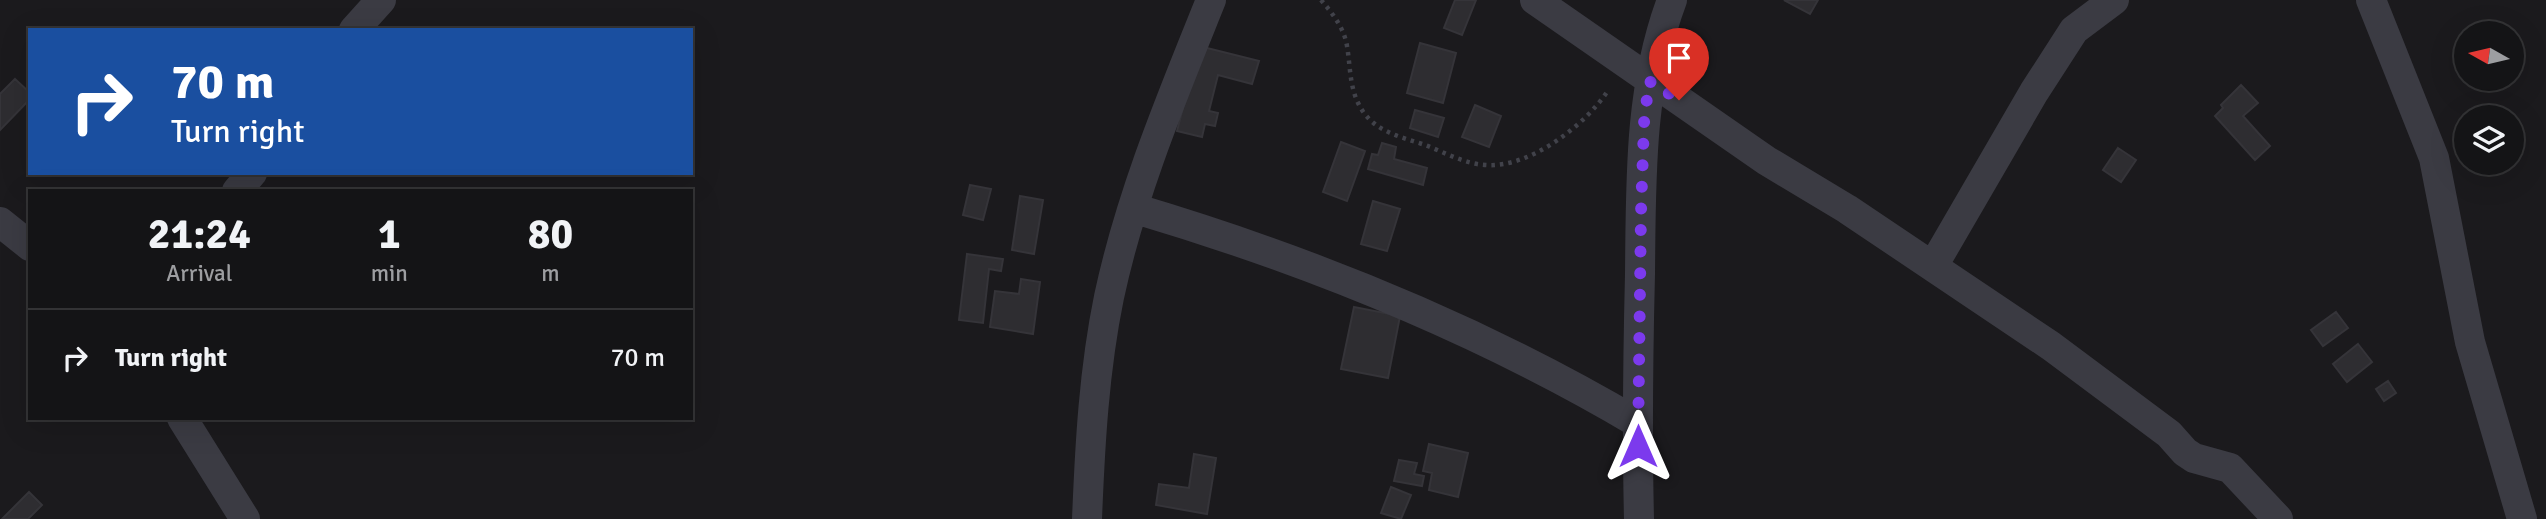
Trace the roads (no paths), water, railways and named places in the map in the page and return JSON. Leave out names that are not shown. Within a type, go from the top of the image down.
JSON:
[{"type":"street","points":[[356,28],[381,0]]},
{"type":"street","points":[[1087,519],[1090,435],[1100,346],[1110,296],[1133,208],[1167,109],[1211,0]]},
{"type":"street","points":[[1535,0],[1767,161],[1847,209],[1933,266],[2121,397],[2169,434],[2185,452],[2194,458],[2230,468],[2278,519]]},
{"type":"street","points":[[1639,519],[1638,423],[1644,123],[1649,81],[1672,0]]},
{"type":"street","points":[[1933,266],[2034,92],[2074,30],[2114,0]]},
{"type":"street","points":[[2371,0],[2434,158],[2470,342],[2522,519]]},
{"type":"street","points":[[239,189],[251,175]]},
{"type":"street","points":[[1133,208],[1233,237],[1384,298],[1575,386],[1638,423]]},
{"type":"street","points":[[0,222],[28,244]]},
{"type":"street","points":[[183,420],[245,519]]}]
